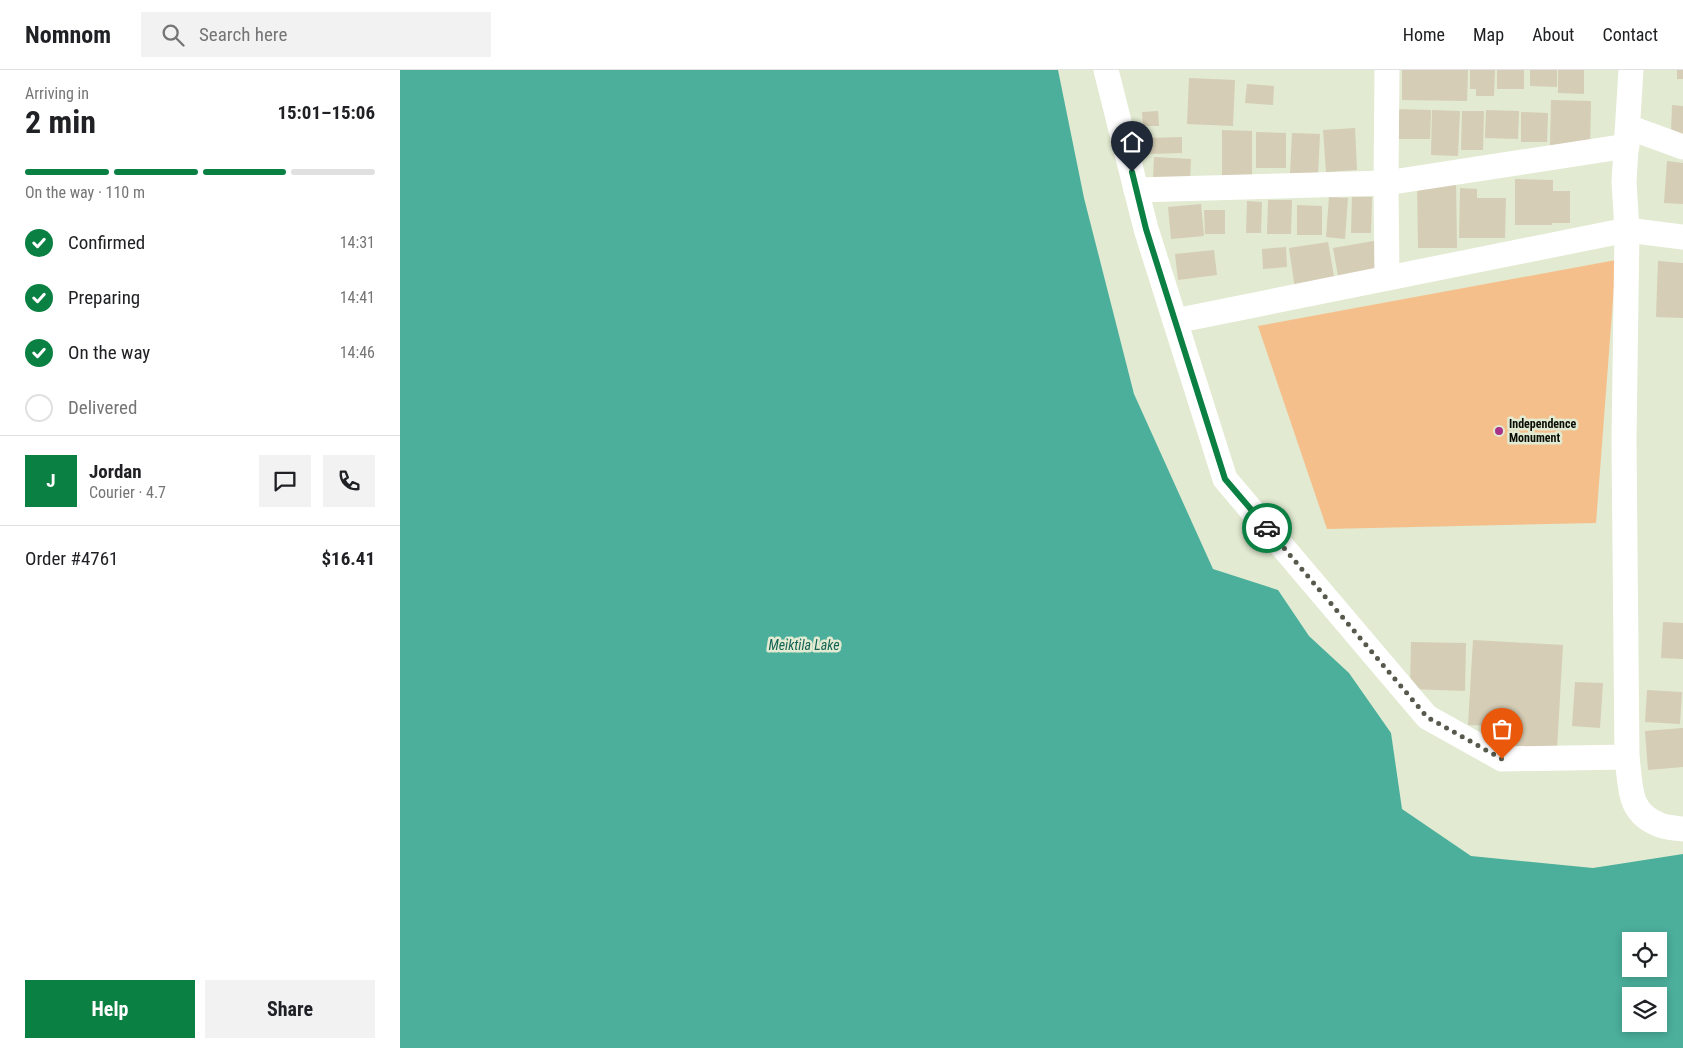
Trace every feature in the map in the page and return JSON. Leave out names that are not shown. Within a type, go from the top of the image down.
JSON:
[{"type":"street","points":[[1106,70],[1146,229],[1225,479],[1427,717],[1502,759],[1627,757]]},
{"type":"street","points":[[1387,70],[1387,278]]},
{"type":"street","points":[[1631,70],[1624,182],[1626,230],[1624,441],[1627,757],[1634,806],[1645,817],[1661,826],[1683,828]]},
{"type":"street","points":[[1136,190],[1386,183],[1627,137],[1683,147]]},
{"type":"street","points":[[1175,321],[1626,230],[1683,237]]},
{"type":"shaded area","points":[[1616,260],[1596,523],[1327,529],[1258,326]]},
{"type":"water","name":"Meiktila Lake","points":[[400,70],[1058,70],[1084,198],[1134,394],[1213,569],[1278,590],[1309,636],[1349,673],[1391,733],[1402,809],[1471,856],[1593,868],[1683,854],[1683,1048],[400,1048]]},
{"type":"building","points":[[1402,70],[1468,70],[1467,101],[1402,100]]},
{"type":"building","points":[[1470,70],[1495,70],[1494,96],[1476,96],[1476,89],[1470,89]]},
{"type":"building","points":[[1497,70],[1524,70],[1524,89],[1497,89]]},
{"type":"building","points":[[1530,70],[1557,70],[1557,87],[1530,86]]},
{"type":"building","points":[[1558,70],[1584,70],[1584,94],[1558,93]]},
{"type":"building","points":[[1677,70],[1683,70],[1683,79],[1677,79]]},
{"type":"building","points":[[1189,78],[1235,80],[1233,126],[1187,124]]},
{"type":"building","points":[[1247,84],[1274,86],[1273,105],[1245,103]]},
{"type":"building","points":[[1551,100],[1591,101],[1590,148],[1550,147]]},
{"type":"building","points":[[1672,105],[1683,106],[1683,135],[1671,134]]},
{"type":"building","points":[[1395,109],[1431,110],[1430,139],[1394,139]]},
{"type":"building","points":[[1432,110],[1460,111],[1458,156],[1431,155]]},
{"type":"building","points":[[1486,110],[1519,111],[1518,139],[1485,138]]},
{"type":"building","points":[[1158,111],[1159,126],[1143,126],[1142,112]]},
{"type":"building","points":[[1462,111],[1484,111],[1483,150],[1461,150]]},
{"type":"building","points":[[1521,112],[1548,113],[1547,142],[1521,142]]},
{"type":"building","points":[[1355,128],[1357,170],[1326,172],[1323,130]]},
{"type":"building","points":[[1222,130],[1252,131],[1252,178],[1222,177]]},
{"type":"building","points":[[1256,132],[1286,133],[1286,168],[1256,168]]},
{"type":"building","points":[[1292,133],[1320,134],[1318,176],[1290,174]]},
{"type":"building","points":[[1182,137],[1182,153],[1149,154],[1149,138]]},
{"type":"building","points":[[1154,157],[1191,159],[1190,182],[1153,181]]},
{"type":"building","points":[[1667,161],[1683,163],[1683,204],[1664,203]]},
{"type":"building","points":[[1515,179],[1553,180],[1553,191],[1570,191],[1570,223],[1515,225]]},
{"type":"building","points":[[1417,180],[1456,180],[1457,248],[1418,248]]},
{"type":"building","points":[[1460,188],[1477,189],[1477,198],[1506,198],[1505,238],[1459,238]]},
{"type":"building","points":[[1329,197],[1348,198],[1345,239],[1326,237]]},
{"type":"building","points":[[1352,197],[1372,197],[1371,233],[1351,233]]},
{"type":"building","points":[[1268,200],[1292,200],[1291,234],[1267,234]]},
{"type":"building","points":[[1247,201],[1262,202],[1261,233],[1246,233]]},
{"type":"building","points":[[1201,204],[1204,236],[1171,239],[1168,207]]},
{"type":"building","points":[[1297,205],[1322,206],[1322,235],[1297,235]]},
{"type":"building","points":[[1204,210],[1225,210],[1225,234],[1205,234]]},
{"type":"building","points":[[1374,241],[1380,274],[1339,281],[1333,248]]},
{"type":"building","points":[[1328,242],[1335,282],[1295,289],[1289,248]]},
{"type":"building","points":[[1286,247],[1287,267],[1263,269],[1262,249]]},
{"type":"building","points":[[1214,250],[1217,275],[1178,280],[1175,254]]},
{"type":"building","points":[[1658,261],[1683,263],[1683,318],[1656,317]]},
{"type":"building","points":[[1663,622],[1683,623],[1683,659],[1661,658]]},
{"type":"building","points":[[1473,640],[1563,645],[1557,749],[1492,745],[1493,726],[1468,725]]},
{"type":"building","points":[[1411,642],[1466,643],[1465,691],[1410,689]]},
{"type":"building","points":[[1575,682],[1603,683],[1600,728],[1572,726]]},
{"type":"building","points":[[1647,690],[1682,692],[1680,724],[1645,722]]},
{"type":"building","points":[[1683,728],[1683,767],[1648,770],[1645,731]]},
{"type":"way so far","points":[[1267,528],[1427,717],[1502,759]]},
{"type":"place","name":"Independence Monument","points":[[1499,431]]},
{"type":"route","points":[[1132,172],[1146,229],[1225,479],[1267,528]]}]
